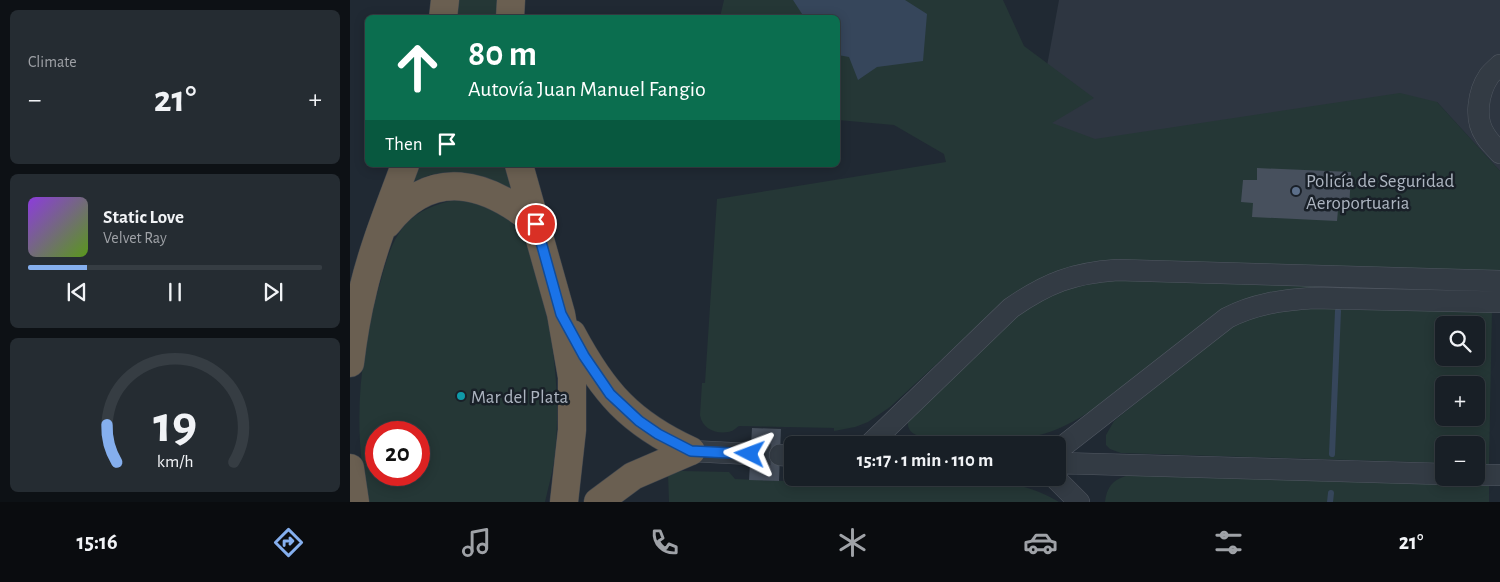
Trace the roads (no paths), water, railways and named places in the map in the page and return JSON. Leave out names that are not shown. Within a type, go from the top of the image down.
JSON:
[{"type":"highway","points":[[443,15],[445,0]]},
{"type":"highway","points":[[510,15],[511,0]]},
{"type":"highway","points":[[350,363],[363,290],[404,167]]},
{"type":"highway","points":[[520,167],[561,314],[568,348],[572,384],[572,430],[564,502]]},
{"type":"highway","points":[[382,230],[396,211],[421,194],[442,187],[463,186],[485,190],[505,200],[536,224]]},
{"type":"highway","points":[[561,314],[584,356],[610,394],[639,421],[658,434],[691,451]]},
{"type":"highway","points":[[598,502],[633,476],[691,451]]},
{"type":"highway","points":[[350,468],[355,502]]},
{"type":"lane","points":[[1500,65],[1489,75],[1483,86],[1478,110],[1484,135],[1500,153]]},
{"type":"lane","points":[[878,436],[1011,308],[1031,294],[1068,278],[1091,272],[1117,270],[1500,281]]},
{"type":"lane","points":[[1066,444],[1227,318],[1244,310],[1287,299],[1313,298],[1500,302]]},
{"type":"lane","points":[[691,451],[750,454]]},
{"type":"lane","points":[[1066,463],[1435,474]]},
{"type":"lane","points":[[1485,475],[1500,475]]},
{"type":"lane","points":[[1063,486],[1078,502]]},
{"type":"water","points":[[793,0],[905,0],[927,14],[923,61],[877,67],[858,80],[849,57],[840,55],[840,15],[803,15]]},
{"type":"waterway","points":[[1332,454],[1338,311]]},
{"type":"waterway","points":[[1330,502],[1331,493]]},
{"type":"tunnel","points":[[750,454],[780,455]]},
{"type":"place","name":"Policía de Seguridad Aeroportuaria","points":[[1296,191]]},
{"type":"place","name":"Mar del Plata","points":[[461,396]]}]
